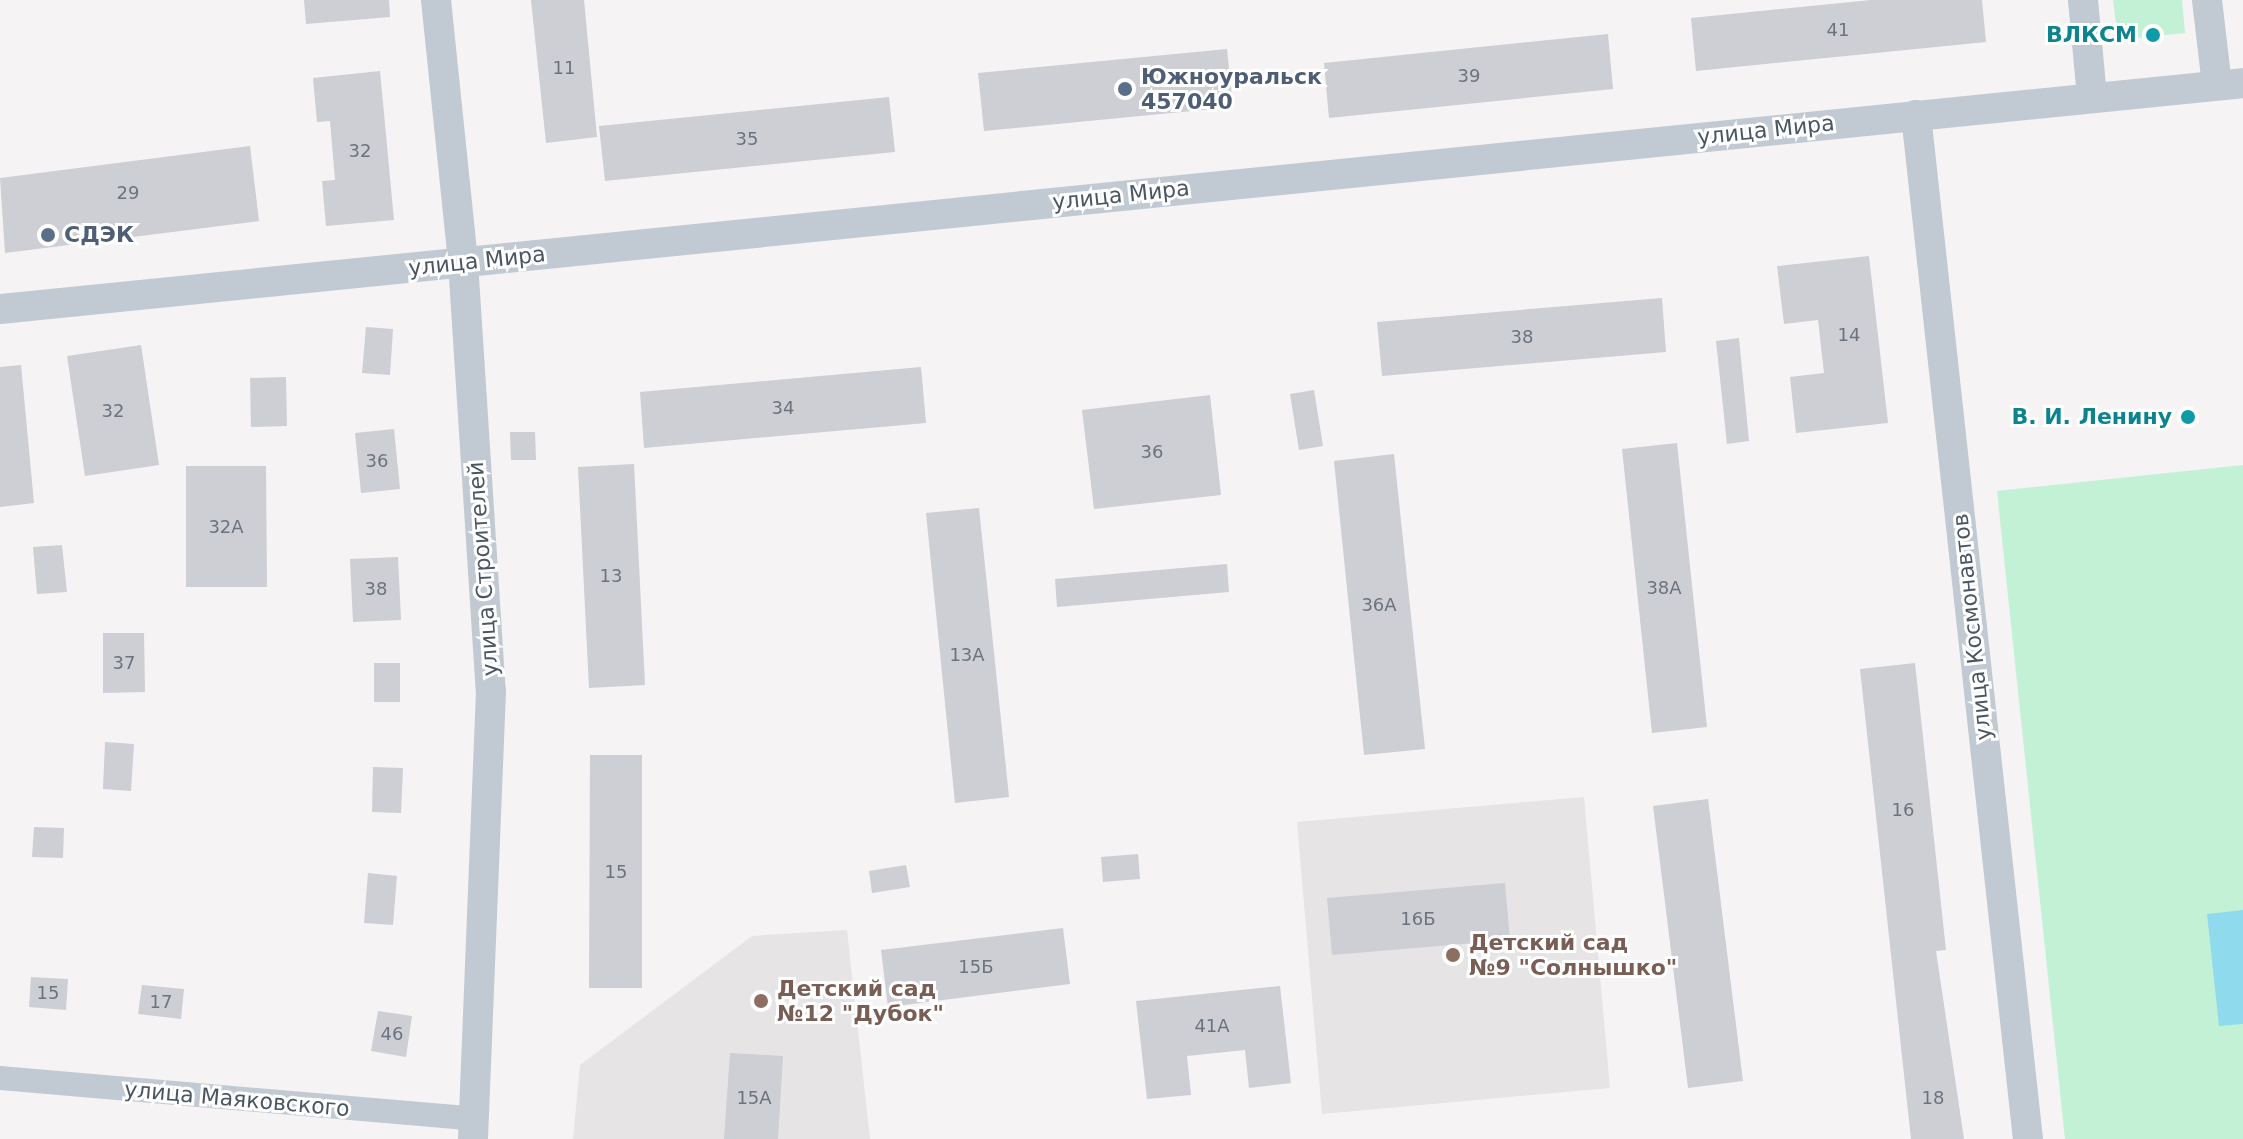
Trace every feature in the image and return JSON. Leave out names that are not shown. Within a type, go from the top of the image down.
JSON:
[{"type":"street","name":"улица Строителей","points":[[436,0],[463,262],[491,691],[474,1129]]},
{"type":"street","points":[[2083,0],[2092,97]]},
{"type":"street","points":[[2207,0],[2230,84]]},
{"type":"street","name":"улица Мира","points":[[0,309],[2230,84]]},
{"type":"street","name":"улица Космонавтов","points":[[1916,115],[2028,1139]]},
{"type":"street","name":"улица Маяковского","points":[[0,1078],[474,1129]]},
{"type":"shaded area","name":"Детский сад №9 \"Солнышко\"","points":[[1584,797],[1610,1088],[1322,1114],[1297,822]]},
{"type":"shaded area","name":"Детский сад №12 \"Дубок\"","points":[[847,930],[870,1139],[573,1139],[580,1065],[752,936]]},
{"type":"green space","points":[[2113,0],[2182,0],[2185,33],[2118,40]]},
{"type":"green space","points":[[2243,465],[2243,1139],[2065,1139],[1997,491]]},
{"type":"water","points":[[2243,910],[2243,1024],[2219,1026],[2207,914]]},
{"type":"building","points":[[304,0],[389,0],[390,17],[306,24]]},
{"type":"building","points":[[531,0],[584,0],[597,137],[546,143]]},
{"type":"building","points":[[1871,0],[1982,0],[1986,42],[1696,71],[1691,18]]},
{"type":"building","points":[[1608,34],[1613,89],[1329,118],[1324,63]]},
{"type":"building","points":[[1227,49],[1233,107],[984,131],[978,73]]},
{"type":"building","points":[[380,71],[394,220],[326,226],[322,181],[335,180],[330,121],[317,122],[313,78]]},
{"type":"building","points":[[889,97],[895,152],[605,181],[599,126]]},
{"type":"building","points":[[250,146],[259,221],[5,253],[0,178]]},
{"type":"building","points":[[1869,256],[1888,423],[1796,433],[1790,377],[1824,373],[1818,320],[1784,324],[1777,266]]},
{"type":"building","points":[[1662,298],[1666,352],[1382,376],[1377,322]]},
{"type":"building","points":[[366,327],[393,329],[390,375],[362,373]]},
{"type":"building","points":[[1739,338],[1749,441],[1727,444],[1716,341]]},
{"type":"building","points":[[141,345],[159,465],[85,476],[67,356]]},
{"type":"building","points":[[21,365],[34,503],[0,507],[0,367]]},
{"type":"building","points":[[921,367],[926,423],[644,448],[640,392]]},
{"type":"building","points":[[286,377],[287,426],[251,427],[250,378]]},
{"type":"building","points":[[1314,390],[1323,446],[1299,450],[1290,394]]},
{"type":"building","points":[[1210,395],[1221,495],[1094,509],[1082,410]]},
{"type":"building","points":[[394,429],[400,489],[361,493],[355,433]]},
{"type":"building","points":[[510,432],[535,432],[536,460],[511,460]]},
{"type":"building","points":[[1677,443],[1707,727],[1652,733],[1622,449]]},
{"type":"building","points":[[1394,454],[1425,749],[1364,755],[1334,461]]},
{"type":"building","points":[[634,464],[645,685],[589,688],[578,467]]},
{"type":"building","points":[[186,466],[266,466],[267,587],[186,587]]},
{"type":"building","points":[[979,508],[1009,797],[955,803],[926,513]]},
{"type":"building","points":[[62,545],[67,592],[37,594],[33,547]]},
{"type":"building","points":[[398,557],[401,620],[353,622],[350,559]]},
{"type":"building","points":[[1227,564],[1229,592],[1057,607],[1055,579]]},
{"type":"building","points":[[103,633],[144,633],[145,692],[103,693]]},
{"type":"building","points":[[374,663],[400,663],[400,702],[374,702]]},
{"type":"building","points":[[1915,663],[1946,950],[1936,951],[1964,1139],[1911,1139],[1860,669]]},
{"type":"building","points":[[105,742],[134,744],[131,791],[103,789]]},
{"type":"building","points":[[590,755],[642,755],[642,988],[589,988]]},
{"type":"building","points":[[373,767],[403,768],[401,813],[372,812]]},
{"type":"building","points":[[1708,799],[1743,1081],[1688,1088],[1653,806]]},
{"type":"building","points":[[34,827],[64,828],[63,858],[32,857]]},
{"type":"building","points":[[1138,854],[1140,879],[1103,882],[1101,857]]},
{"type":"building","points":[[906,865],[910,887],[872,893],[869,871]]},
{"type":"building","points":[[368,873],[397,876],[393,925],[364,923]]},
{"type":"building","points":[[1505,883],[1510,940],[1332,955],[1327,898]]},
{"type":"building","points":[[1063,928],[1070,984],[888,1007],[881,950]]},
{"type":"building","points":[[31,977],[68,979],[66,1010],[29,1007]]},
{"type":"building","points":[[142,985],[184,989],[181,1019],[138,1014]]},
{"type":"building","points":[[1280,986],[1291,1083],[1249,1088],[1245,1050],[1187,1056],[1191,1095],[1147,1099],[1136,1001]]},
{"type":"building","points":[[378,1011],[412,1016],[406,1057],[371,1051]]},
{"type":"building","points":[[730,1053],[783,1056],[778,1139],[724,1139]]},
{"type":"place","name":"ВЛКСМ","points":[[2153,35]]},
{"type":"place","name":"Южноуральск 457040","points":[[1125,89]]},
{"type":"place","name":"СДЭК","points":[[48,235]]},
{"type":"place","name":"В. И. Ленину","points":[[2188,417]]},
{"type":"place","name":"Детский сад №9 \"Солнышко\"","points":[[1453,955]]},
{"type":"place","name":"Детский сад №12 \"Дубок\"","points":[[761,1001]]}]
